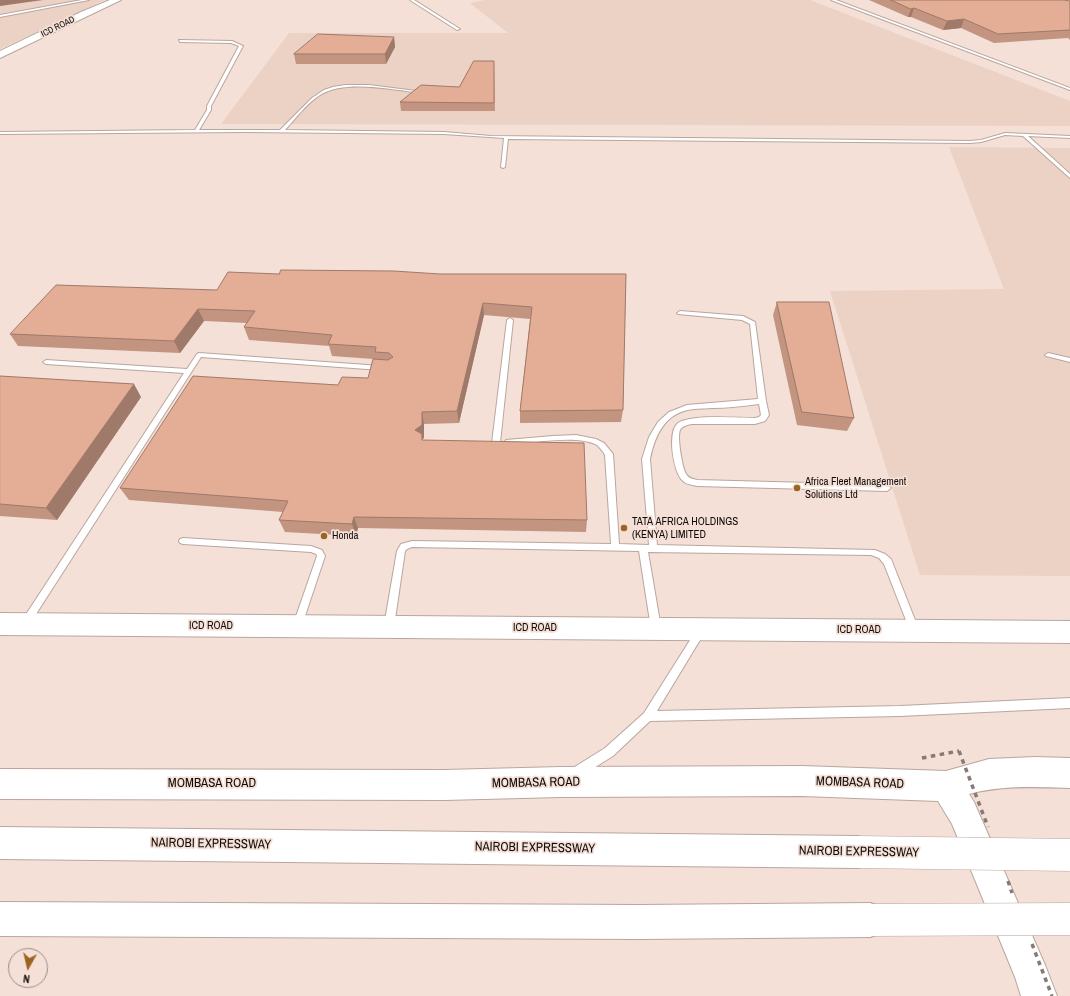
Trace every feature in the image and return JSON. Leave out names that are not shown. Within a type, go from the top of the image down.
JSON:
[{"type":"main road","name":"ICD ROAD","points":[[0,49],[100,0]]},
{"type":"main road","name":"ICD ROAD","points":[[0,56],[112,0]]},
{"type":"main road","name":"ICD ROAD","points":[[12,624],[1070,632]]},
{"type":"main road","name":"MOMBASA ROAD","points":[[0,784],[444,785],[561,782],[802,781],[946,786],[989,774],[1035,772],[1070,773]]},
{"type":"main road","points":[[946,786],[963,813],[1033,977],[1039,996]]},
{"type":"main road","name":"NAIROBI EXPRESSWAY","points":[[0,843],[1070,855]]},
{"type":"main road","points":[[0,919],[639,922],[1070,919]]},
{"type":"lane","points":[[0,16],[87,0]]},
{"type":"lane","points":[[412,0],[458,28]]},
{"type":"lane","points":[[833,0],[1070,89]]},
{"type":"lane","points":[[180,41],[232,42],[240,46],[208,106],[209,110],[196,132]]},
{"type":"lane","points":[[282,131],[309,103],[324,91],[335,87],[350,86],[414,91]]},
{"type":"lane","points":[[0,133],[282,131],[444,133],[506,137],[976,142],[1005,134],[1070,137]]},
{"type":"lane","points":[[1023,134],[1070,176]]},
{"type":"lane","points":[[503,167],[506,137]]},
{"type":"lane","points":[[680,313],[743,318],[753,323],[765,415],[755,421],[691,422],[682,424],[677,429],[675,436],[682,475],[688,481],[697,483],[887,488]]},
{"type":"lane","points":[[510,320],[492,443],[574,438],[597,442],[604,447],[609,454],[615,547]]},
{"type":"lane","points":[[12,624],[188,372],[198,355],[391,369]]},
{"type":"lane","points":[[1048,355],[1070,360]]},
{"type":"lane","points":[[46,362],[188,372]]},
{"type":"lane","points":[[653,548],[646,460],[648,449],[654,434],[662,422],[671,414],[687,408],[762,401]]},
{"type":"lane","points":[[183,541],[311,549],[319,552],[321,556],[298,626]]},
{"type":"lane","points":[[389,627],[401,551],[404,546],[412,544],[872,552],[882,556],[888,562],[915,630]]},
{"type":"lane","points":[[643,548],[656,628]]},
{"type":"lane","points":[[561,782],[609,752],[648,716],[702,629]]},
{"type":"lane","points":[[648,716],[900,711],[1070,703]]},
{"type":"shaded area","points":[[0,0],[105,0],[0,49]]},
{"type":"shaded area","points":[[485,0],[810,0],[1070,101],[1070,126],[221,124],[289,33],[508,33],[470,3]]},
{"type":"shaded area","points":[[949,147],[1070,148],[1070,576],[920,575],[830,291],[1004,289]]},
{"type":"building","points":[[891,0],[1070,1],[1070,30],[998,34],[964,19],[947,21],[914,8],[911,9]]},
{"type":"building","points":[[318,34],[394,37],[385,54],[294,54]]},
{"type":"building","points":[[474,61],[494,61],[494,103],[400,102],[421,85],[459,87]]},
{"type":"building","points":[[281,270],[394,271],[440,274],[626,274],[623,410],[520,411],[532,307],[483,303],[457,411],[422,412],[422,425],[415,430],[422,434],[422,440],[584,443],[587,520],[354,517],[352,524],[279,520],[288,501],[120,488],[193,376],[338,385],[342,377],[368,378],[373,359],[388,360],[393,357],[389,353],[375,352],[376,347],[328,344],[332,335],[244,327],[255,311],[198,309],[174,341],[10,334],[56,285],[217,290],[228,272],[279,274]]},
{"type":"building","points":[[777,302],[829,302],[854,418],[802,412]]},
{"type":"building","points":[[0,376],[134,384],[46,508],[0,504]]},
{"type":"place","name":"Africa Fleet Management Solutions Ltd","points":[[797,488]]},
{"type":"place","name":"TATA AFRICA HOLDINGS (KENYA) LIMITED","points":[[624,528]]},
{"type":"place","name":"Honda","points":[[324,536]]}]
